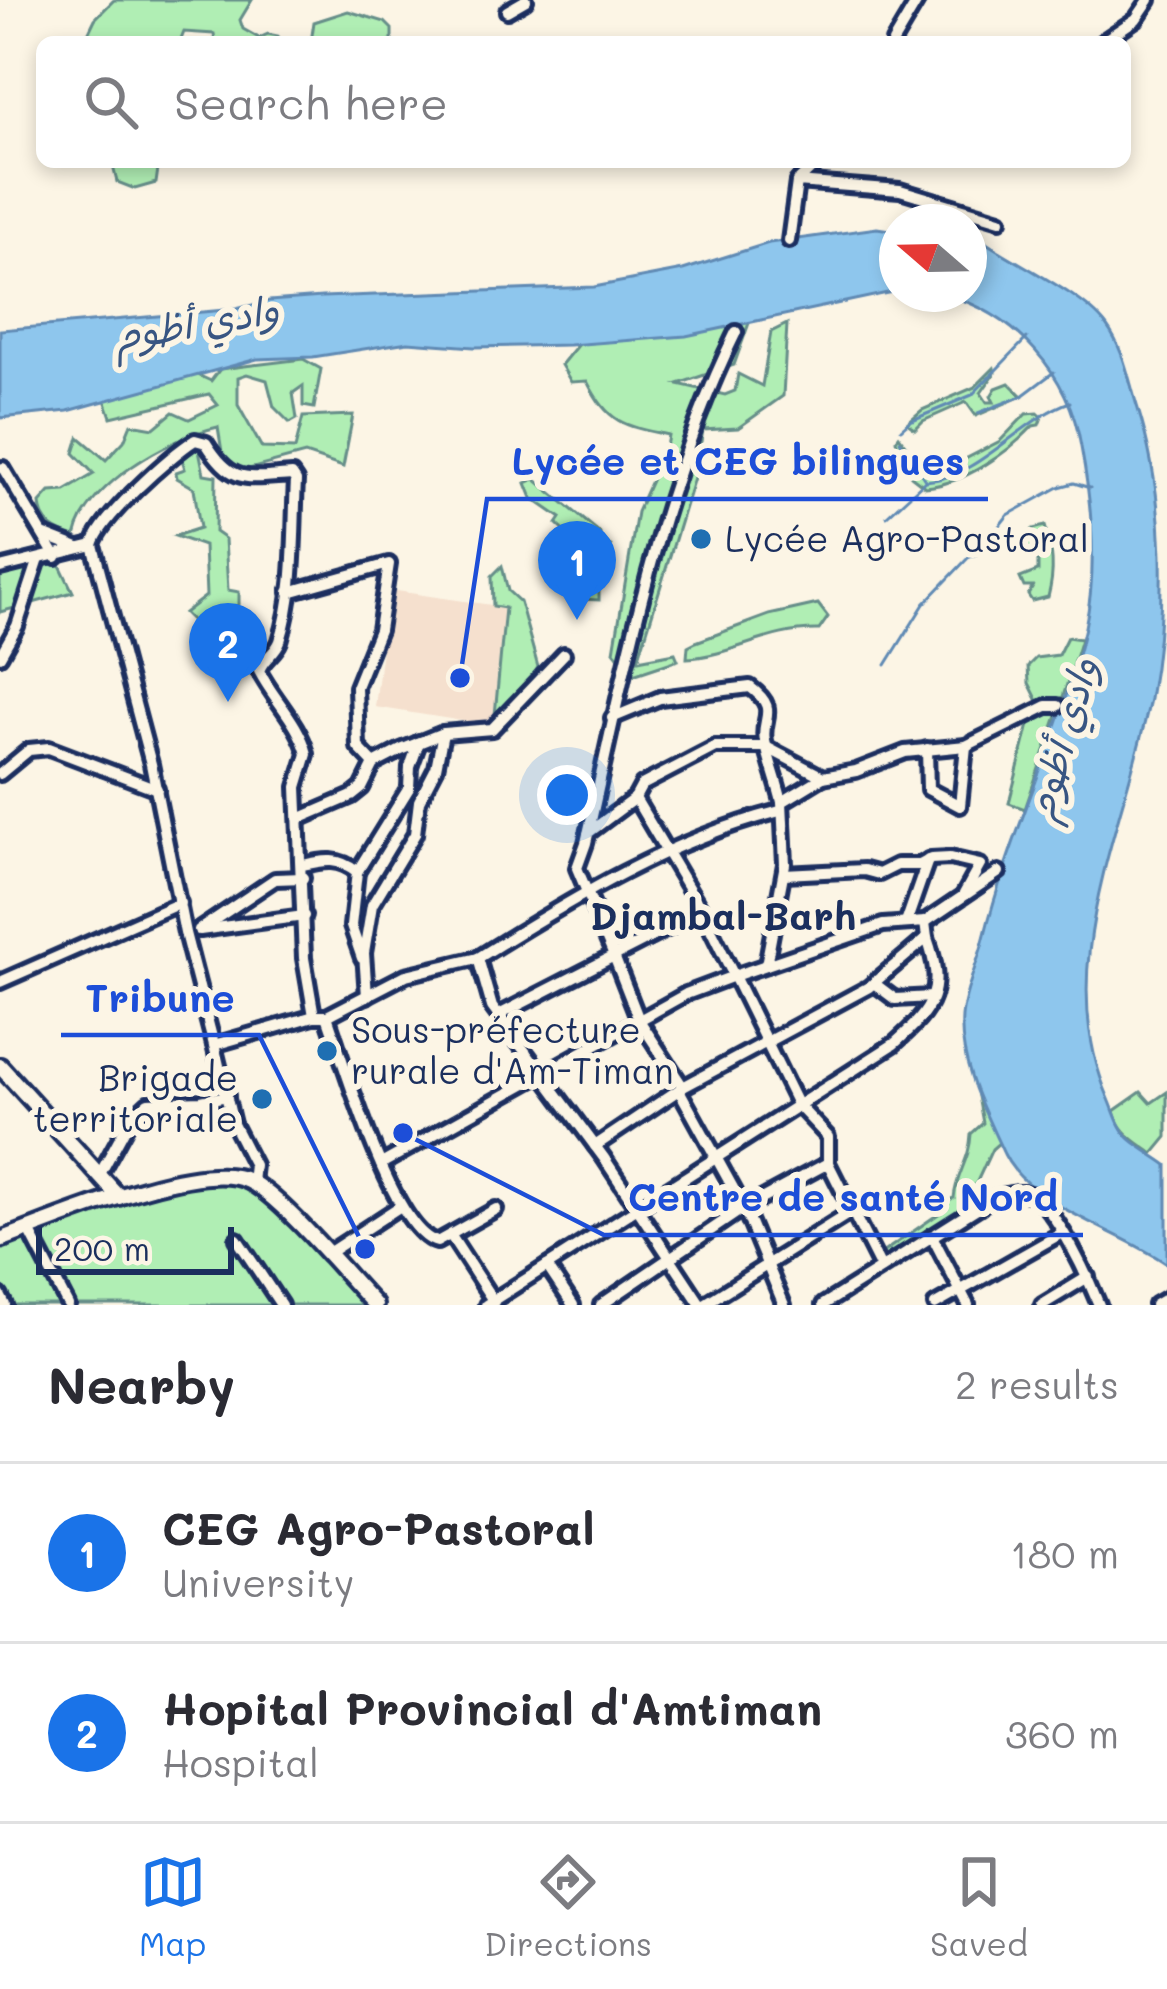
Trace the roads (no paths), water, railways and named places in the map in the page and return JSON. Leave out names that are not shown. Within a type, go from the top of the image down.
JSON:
[{"type":"main road","points":[[2,1072],[119,1197]]},
{"type":"main road","points":[[0,1240],[119,1197],[220,1175],[252,1182],[375,1305]]},
{"type":"street","points":[[507,11],[526,0]]},
{"type":"street","points":[[897,36],[918,0]]},
{"type":"street","points":[[1111,36],[1136,19],[1149,0]]},
{"type":"street","points":[[789,241],[797,182],[812,168]]},
{"type":"street","points":[[797,182],[900,190],[1000,220]]},
{"type":"street","points":[[736,332],[699,413],[658,544],[576,872],[639,1020],[744,1208],[784,1305]]},
{"type":"street","points":[[252,1182],[254,1165],[233,1124],[184,933],[157,789],[93,545],[100,527],[169,456],[201,439],[220,466],[238,477],[295,477],[290,592],[279,644],[259,671],[294,723],[308,754],[297,787],[304,958],[321,1016],[399,1207],[425,1238],[437,1242],[496,1209]]},
{"type":"street","points":[[3,467],[56,556]]},
{"type":"street","points":[[45,535],[78,548]]},
{"type":"street","points":[[0,568],[93,545]]},
{"type":"street","points":[[0,656],[17,626],[39,559]]},
{"type":"street","points":[[290,592],[388,563],[379,629],[356,687],[358,747],[374,764]]},
{"type":"street","points":[[301,818],[352,796],[362,788],[374,764],[419,742],[443,733],[492,729],[564,654]]},
{"type":"street","points":[[612,718],[660,698],[744,685],[764,700],[769,722],[763,734],[781,806],[784,874],[766,965]]},
{"type":"street","points":[[214,1045],[321,1016],[406,975],[478,958],[586,891],[725,825],[781,806],[823,777],[859,770],[905,752],[966,746],[1047,706],[1058,706]]},
{"type":"street","points":[[367,996],[365,964],[372,904],[416,834],[419,801],[436,768],[443,733]]},
{"type":"street","points":[[365,964],[351,926],[357,872],[409,788],[419,742]]},
{"type":"street","points":[[927,749],[929,791],[960,806],[966,746]]},
{"type":"street","points":[[588,832],[635,798],[642,785],[715,748],[766,747],[823,777]]},
{"type":"street","points":[[0,774],[28,750],[49,748],[157,789]]},
{"type":"street","points":[[635,798],[702,911],[797,1104],[828,1137],[828,1163],[880,1268]]},
{"type":"street","points":[[784,874],[864,870],[879,874],[897,865],[950,858],[980,865],[964,895]]},
{"type":"street","points":[[199,930],[275,879],[327,859],[348,864],[357,872]]},
{"type":"street","points":[[906,923],[928,860]]},
{"type":"street","points":[[381,1164],[686,994],[884,925],[925,922],[999,872]]},
{"type":"street","points":[[0,982],[180,903]]},
{"type":"street","points":[[499,1016],[702,911]]},
{"type":"street","points":[[184,933],[304,916]]},
{"type":"street","points":[[451,1236],[492,1304],[894,1044],[916,1024],[932,997],[938,974],[925,922]]},
{"type":"street","points":[[595,1146],[681,1089],[874,984],[927,938]]},
{"type":"street","points":[[478,958],[488,1001],[595,1146],[702,1305],[851,1212]]},
{"type":"street","points":[[874,984],[895,999],[932,997]]},
{"type":"street","points":[[100,1174],[129,1120],[148,1102],[226,1096]]},
{"type":"street","points":[[601,1305],[744,1208],[828,1163]]},
{"type":"street","points":[[823,1305],[993,1198],[1024,1193],[1034,1196],[1062,1233],[1099,1305]]},
{"type":"street","points":[[327,1254],[399,1207]]},
{"type":"street","points":[[28,1230],[68,1305]]},
{"type":"street","points":[[935,1305],[1062,1233]]},
{"type":"street","points":[[932,1236],[968,1305]]},
{"type":"street","points":[[237,1239],[281,1305]]},
{"type":"street","points":[[547,1266],[573,1305]]},
{"type":"street","points":[[1042,1305],[1088,1276]]},
{"type":"street","points":[[0,1294],[5,1305]]},
{"type":"street","points":[[1155,1305],[1167,1298]]},
{"type":"water","name":"وادي أظوم","points":[[879,228],[879,295],[686,336],[569,345],[474,347],[408,342],[313,357],[257,359],[68,411],[0,418],[0,330],[322,297],[594,287],[683,270],[769,243]]},
{"type":"water","name":"وادي أظوم","points":[[987,243],[1096,314],[1122,355],[1154,479],[1161,552],[1156,663],[1098,899],[1087,1000],[1093,1050],[1120,1125],[1130,1139],[1167,1165],[1167,1264],[1054,1203],[1016,1172],[982,1105],[965,1052],[965,998],[1007,860],[1075,667],[1089,605],[1092,560],[1085,469],[1065,395],[1035,350],[987,312]]},
{"type":"waterway","points":[[901,429],[972,395],[1027,338]]},
{"type":"waterway","points":[[978,413],[1022,396],[1054,372]]},
{"type":"waterway","points":[[887,516],[925,481],[963,470],[1070,402]]},
{"type":"waterway","points":[[900,441],[925,480]]},
{"type":"waterway","points":[[886,665],[924,604],[977,554],[1008,515],[1059,487],[1074,483],[1090,488]]},
{"type":"place","name":"Lycée Agro-Pastoral","points":[[701,539]]},
{"type":"place","name":"CEG Agro-Pastoral","points":[[577,620]]},
{"type":"place","name":"Lycée et CEG bilingues","points":[[460,678]]},
{"type":"place","name":"Hopital Provincial d'Amtiman","points":[[228,702]]},
{"type":"place","name":"Sous-préfecture rurale d'Am-Timan","points":[[327,1051]]},
{"type":"place","name":"Brigade territoriale","points":[[262,1099]]},
{"type":"place","name":"Centre de santé Nord","points":[[403,1133]]},
{"type":"place","name":"Tribune","points":[[365,1249]]},
{"type":"district","name":"Djambal-Barh","points":[[723,916]]}]
